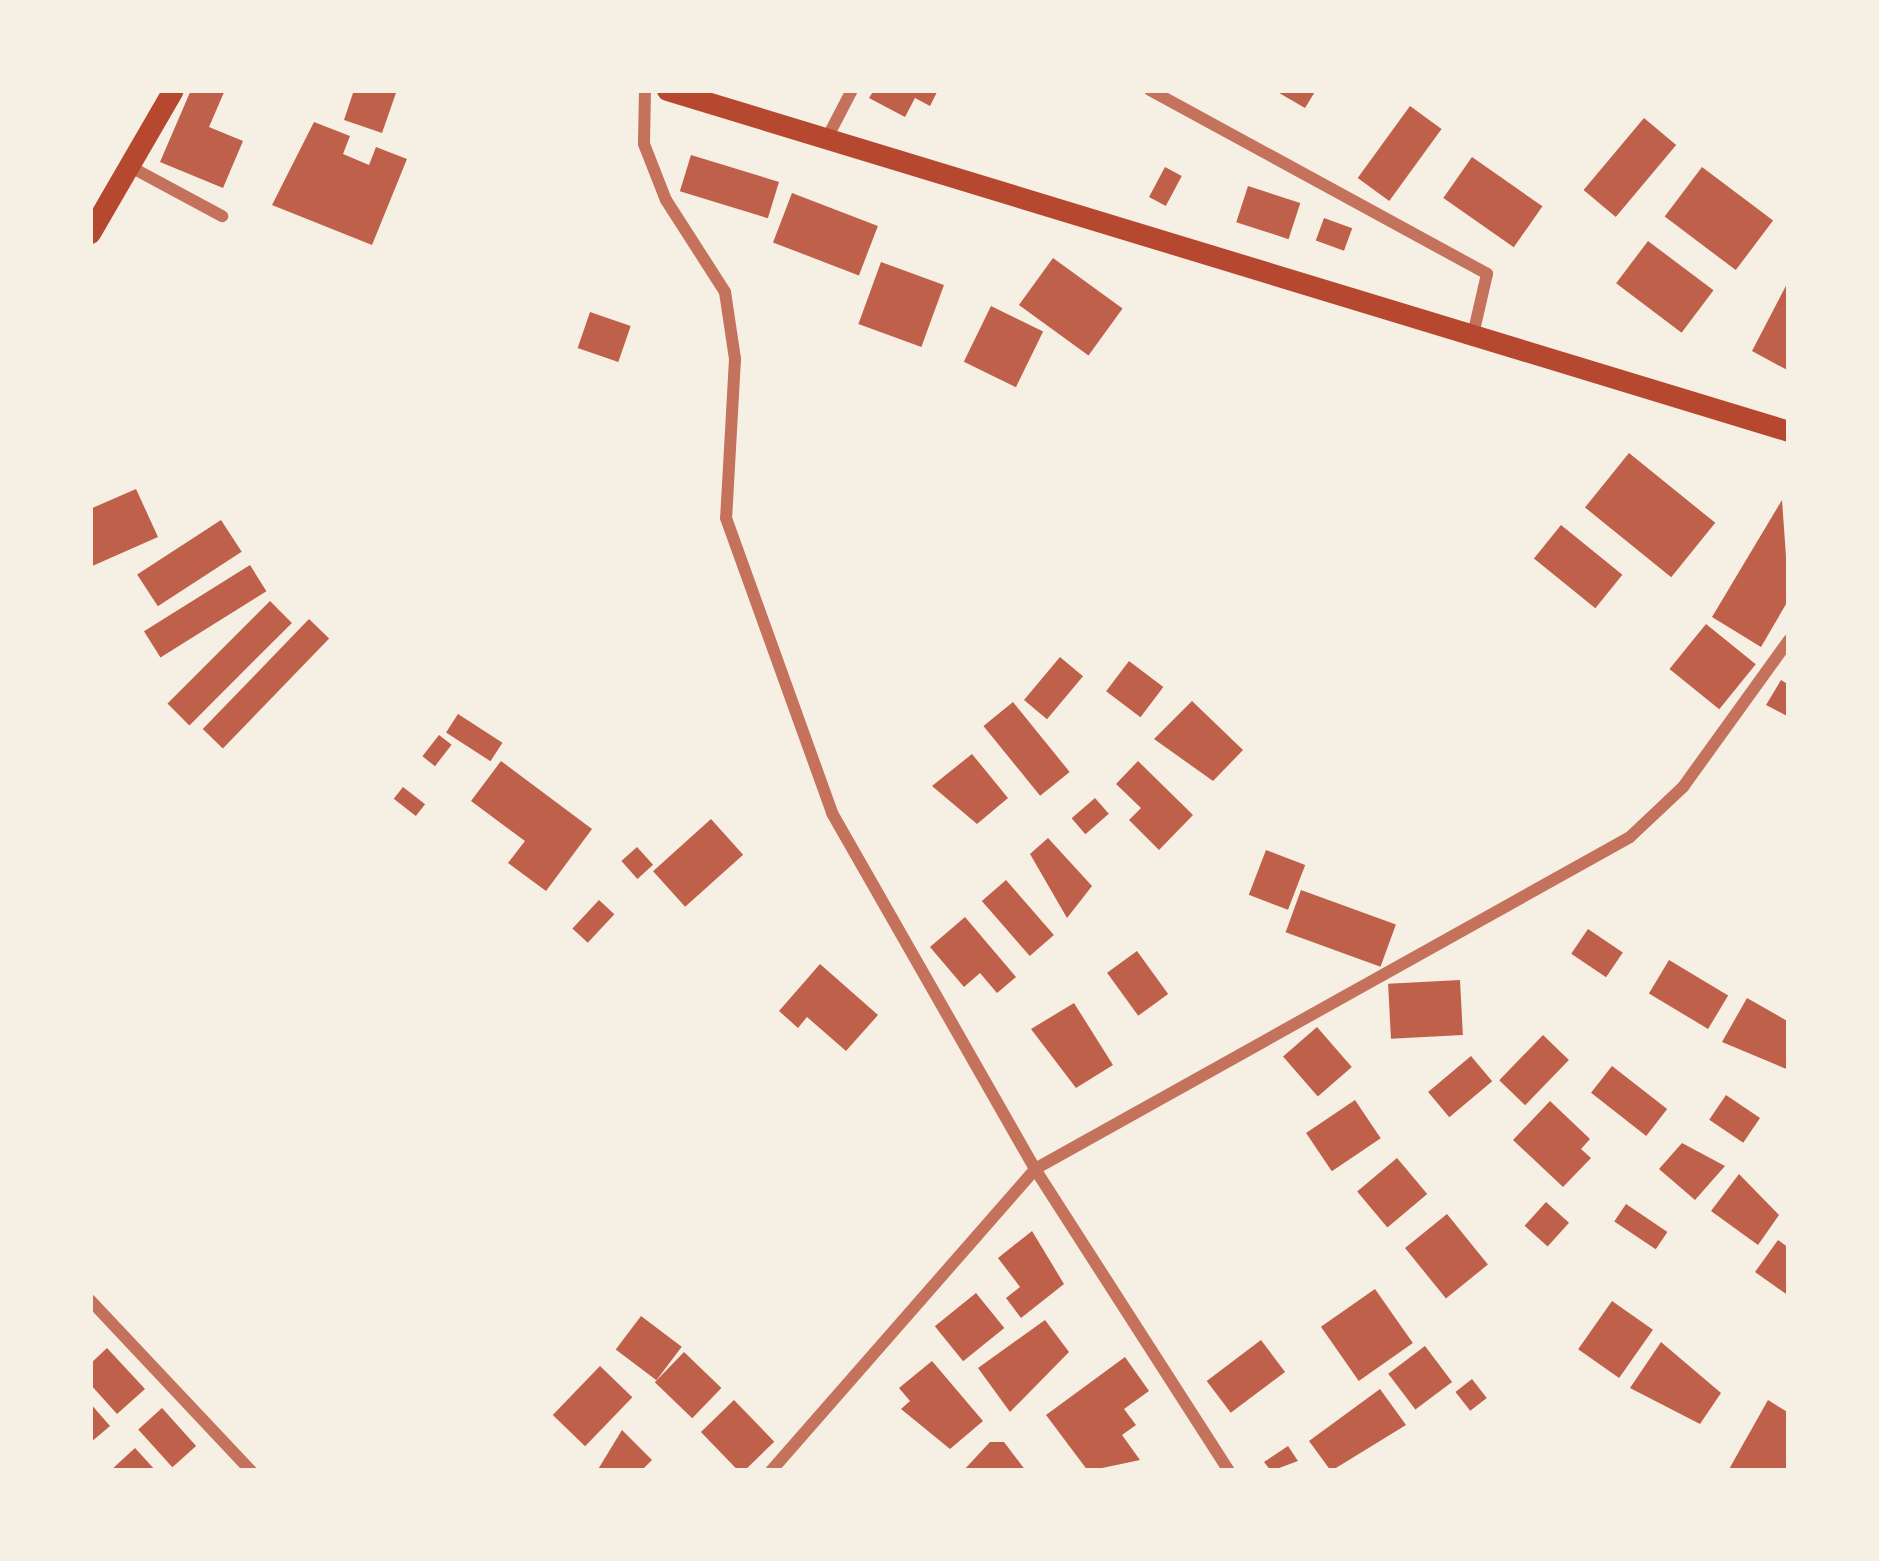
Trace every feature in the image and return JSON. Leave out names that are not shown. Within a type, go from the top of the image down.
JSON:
[{"type":"main road","points":[[90,232],[173,90]]},
{"type":"main road","points":[[667,90],[1471,340],[1789,430]]},
{"type":"street","points":[[645,90],[644,144],[666,200],[725,292],[735,359],[726,518],[824,792],[1035,1169],[1229,1471]]},
{"type":"street","points":[[826,140],[852,90]]},
{"type":"street","points":[[1150,90],[1487,274],[1471,340]]},
{"type":"street","points":[[129,166],[222,216]]},
{"type":"street","points":[[771,1471],[1035,1169],[1630,837],[1684,788],[1789,640]]},
{"type":"street","points":[[90,1300],[246,1466],[229,1471]]},
{"type":"building","points":[[191,90],[225,90],[209,127],[243,141],[223,188],[160,162]]},
{"type":"building","points":[[354,90],[397,90],[382,133],[344,120]]},
{"type":"building","points":[[874,90],[938,90],[930,106],[915,98],[905,117],[869,98]]},
{"type":"building","points":[[1274,90],[1316,90],[1305,108]]},
{"type":"building","points":[[1410,106],[1442,129],[1389,201],[1358,178]]},
{"type":"building","points":[[1644,118],[1676,145],[1616,217],[1584,190]]},
{"type":"building","points":[[314,122],[350,136],[343,154],[369,165],[376,147],[407,159],[372,245],[272,205]]},
{"type":"building","points":[[691,155],[779,182],[768,218],[680,191]]},
{"type":"building","points":[[1472,157],[1542,206],[1514,247],[1443,198]]},
{"type":"building","points":[[1165,167],[1182,176],[1166,206],[1149,197]]},
{"type":"building","points":[[1702,167],[1773,221],[1736,270],[1665,217]]},
{"type":"building","points":[[1248,186],[1300,203],[1289,239],[1236,222]]},
{"type":"building","points":[[792,193],[878,226],[859,275],[773,242]]},
{"type":"building","points":[[1324,218],[1352,228],[1344,251],[1316,241]]},
{"type":"building","points":[[1648,241],[1713,290],[1682,333],[1616,283]]},
{"type":"building","points":[[1053,258],[1123,309],[1088,355],[1019,305]]},
{"type":"building","points":[[881,262],[944,285],[921,347],[858,324]]},
{"type":"building","points":[[1789,280],[1789,371],[1752,351]]},
{"type":"building","points":[[991,306],[1043,331],[1016,387],[964,362]]},
{"type":"building","points":[[590,312],[631,326],[618,362],[578,348]]},
{"type":"building","points":[[1629,453],[1715,523],[1671,577],[1585,507]]},
{"type":"building","points":[[136,489],[158,537],[90,567],[90,509]]},
{"type":"building","points":[[1782,500],[1789,599],[1761,647],[1712,617]]},
{"type":"building","points":[[221,520],[242,552],[158,606],[137,574]]},
{"type":"building","points":[[1561,525],[1622,575],[1595,608],[1534,558]]},
{"type":"building","points":[[250,565],[266,591],[160,658],[144,631]]},
{"type":"building","points":[[270,601],[292,623],[189,725],[167,704]]},
{"type":"building","points":[[309,619],[329,638],[223,749],[203,729]]},
{"type":"building","points":[[1706,624],[1756,664],[1719,709],[1669,669]]},
{"type":"building","points":[[1060,657],[1083,676],[1047,719],[1024,700]]},
{"type":"building","points":[[1129,661],[1163,687],[1140,717],[1106,691]]},
{"type":"building","points":[[1781,680],[1789,685],[1789,717],[1766,705]]},
{"type":"building","points":[[1192,701],[1243,750],[1213,781],[1154,739]]},
{"type":"building","points":[[1013,702],[1070,772],[1040,796],[983,726]]},
{"type":"building","points":[[458,714],[502,743],[490,761],[446,732]]},
{"type":"building","points":[[439,735],[452,745],[435,766],[422,756]]},
{"type":"building","points":[[972,754],[1008,798],[977,824],[932,786]]},
{"type":"building","points":[[501,761],[592,829],[546,891],[508,863],[525,841],[471,801]]},
{"type":"building","points":[[1138,761],[1193,815],[1159,850],[1129,820],[1141,808],[1116,784]]},
{"type":"building","points":[[403,787],[425,804],[416,816],[394,799]]},
{"type":"building","points":[[1095,798],[1109,814],[1085,834],[1072,818]]},
{"type":"building","points":[[711,819],[743,855],[685,907],[653,871]]},
{"type":"building","points":[[1048,838],[1092,886],[1067,918],[1030,854]]},
{"type":"building","points":[[637,847],[653,865],[637,879],[621,861]]},
{"type":"building","points":[[1266,850],[1305,865],[1288,910],[1249,895]]},
{"type":"building","points":[[1006,880],[1054,935],[1030,956],[982,901]]},
{"type":"building","points":[[1301,890],[1396,925],[1381,967],[1286,932]]},
{"type":"building","points":[[599,900],[614,914],[588,943],[572,929]]},
{"type":"building","points":[[965,917],[1016,977],[997,993],[980,973],[964,987],[930,947]]},
{"type":"building","points":[[1588,929],[1623,952],[1606,977],[1571,954]]},
{"type":"building","points":[[1137,951],[1168,994],[1138,1016],[1107,973]]},
{"type":"building","points":[[1669,960],[1728,996],[1708,1029],[1649,993]]},
{"type":"building","points":[[820,964],[878,1015],[846,1051],[807,1017],[798,1028],[779,1011]]},
{"type":"building","points":[[1460,980],[1463,1035],[1391,1039],[1388,984]]},
{"type":"building","points":[[1747,998],[1789,1022],[1789,1070],[1722,1042]]},
{"type":"building","points":[[1074,1003],[1113,1065],[1076,1088],[1031,1029]]},
{"type":"building","points":[[1317,1027],[1352,1067],[1318,1097],[1283,1057]]},
{"type":"building","points":[[1543,1035],[1569,1060],[1525,1105],[1499,1080]]},
{"type":"building","points":[[1471,1056],[1492,1081],[1449,1117],[1428,1092]]},
{"type":"building","points":[[1612,1066],[1667,1109],[1646,1136],[1591,1093]]},
{"type":"building","points":[[1726,1095],[1760,1118],[1743,1143],[1709,1120]]},
{"type":"building","points":[[1355,1100],[1381,1138],[1332,1171],[1306,1133]]},
{"type":"building","points":[[1550,1101],[1590,1139],[1581,1149],[1591,1158],[1563,1187],[1513,1140]]},
{"type":"building","points":[[1682,1143],[1725,1166],[1695,1200],[1659,1169]]},
{"type":"building","points":[[1397,1158],[1427,1194],[1387,1227],[1357,1191]]},
{"type":"building","points":[[1739,1174],[1779,1215],[1758,1245],[1711,1211]]},
{"type":"building","points":[[1546,1202],[1569,1223],[1548,1247],[1525,1226]]},
{"type":"building","points":[[1626,1204],[1667,1232],[1656,1249],[1614,1221]]},
{"type":"building","points":[[1447,1214],[1488,1265],[1446,1298],[1405,1248]]},
{"type":"building","points":[[1032,1231],[1064,1284],[1021,1318],[1006,1298],[1020,1287],[998,1258]]},
{"type":"building","points":[[1778,1240],[1789,1248],[1789,1296],[1755,1272]]},
{"type":"building","points":[[1375,1289],[1413,1343],[1359,1381],[1321,1327]]},
{"type":"building","points":[[976,1293],[1004,1328],[963,1361],[935,1326]]},
{"type":"building","points":[[1612,1301],[1653,1330],[1619,1378],[1578,1349]]},
{"type":"building","points":[[641,1316],[682,1347],[656,1380],[616,1350]]},
{"type":"building","points":[[1045,1320],[1069,1352],[1010,1412],[978,1368]]},
{"type":"building","points":[[1261,1340],[1285,1372],[1231,1413],[1207,1381]]},
{"type":"building","points":[[1661,1342],[1721,1393],[1700,1424],[1630,1388]]},
{"type":"building","points":[[1425,1346],[1452,1382],[1415,1410],[1388,1374]]},
{"type":"building","points":[[107,1348],[145,1389],[117,1414],[90,1384],[90,1364]]},
{"type":"building","points":[[684,1352],[721,1388],[692,1418],[655,1382]]},
{"type":"building","points":[[1125,1357],[1149,1391],[1124,1409],[1136,1425],[1122,1435],[1140,1460],[1088,1471],[1046,1415]]},
{"type":"building","points":[[932,1361],[983,1421],[950,1449],[901,1409],[910,1401],[899,1388]]},
{"type":"building","points":[[600,1366],[632,1397],[585,1446],[553,1415]]},
{"type":"building","points":[[1472,1379],[1487,1398],[1470,1411],[1455,1392]]},
{"type":"building","points":[[1380,1389],[1406,1425],[1331,1471],[1309,1441]]},
{"type":"building","points":[[734,1400],[774,1442],[739,1471],[701,1432]]},
{"type":"building","points":[[1768,1400],[1789,1413],[1789,1471],[1728,1471]]},
{"type":"building","points":[[90,1403],[110,1426],[90,1443]]},
{"type":"building","points":[[162,1408],[196,1446],[172,1467],[138,1429]]},
{"type":"building","points":[[622,1430],[652,1460],[641,1471],[597,1471]]},
{"type":"building","points":[[990,1442],[1004,1442],[1026,1471],[963,1471]]},
{"type":"building","points":[[1288,1446],[1298,1461],[1271,1471],[1264,1462]]},
{"type":"building","points":[[135,1448],[156,1471],[110,1471]]}]
